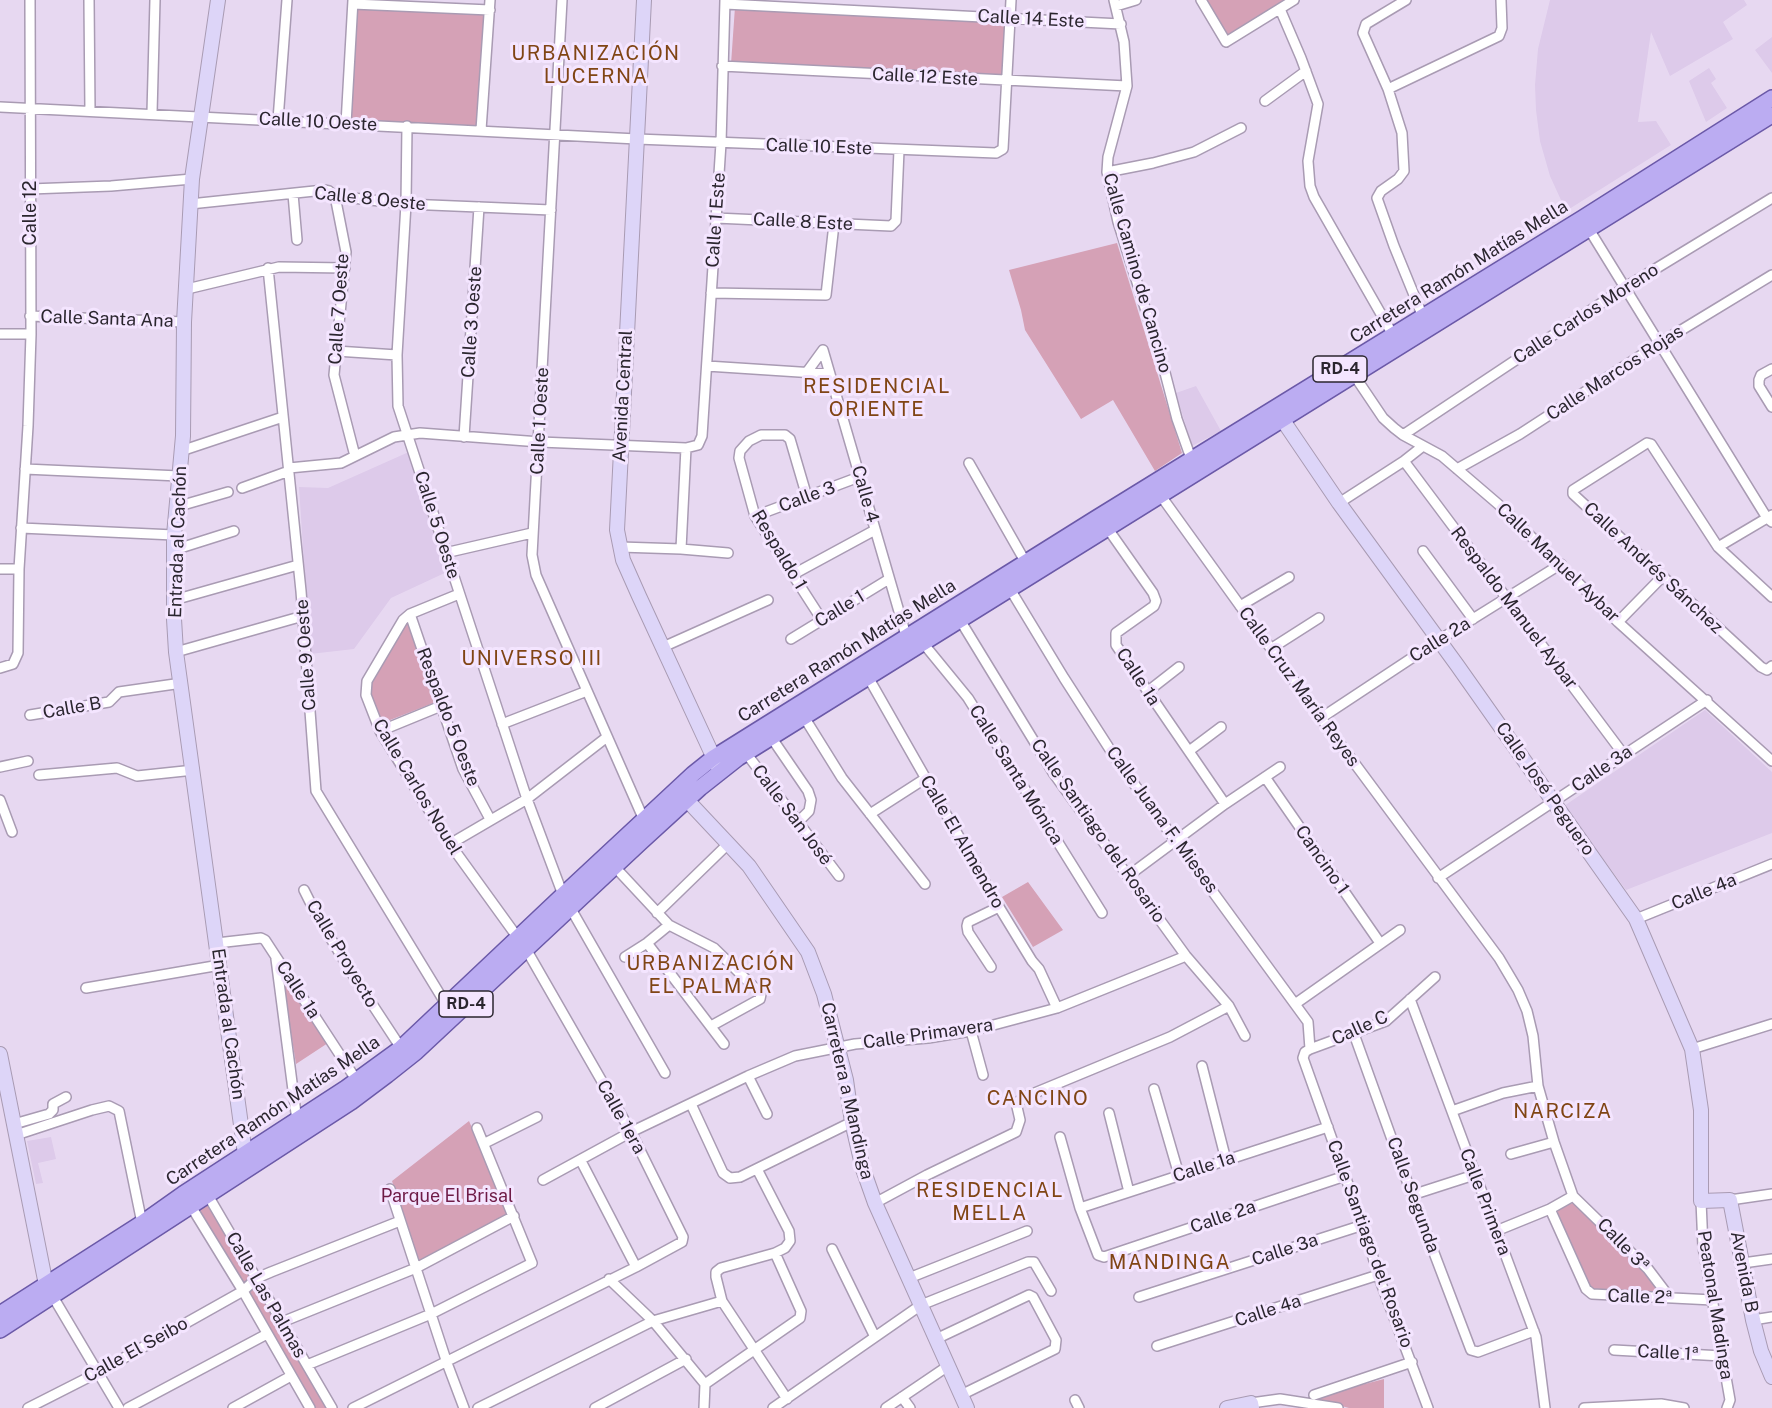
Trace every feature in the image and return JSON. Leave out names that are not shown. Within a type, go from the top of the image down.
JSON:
[{"type":"main road","name":"Entrada al Cachón","points":[[218,0],[200,116],[190,204],[181,451],[174,535],[174,600],[176,652],[248,1160]]},
{"type":"main road","name":"Avenida Central","points":[[644,0],[617,516],[620,547],[639,596],[717,765]]},
{"type":"main road","name":"Carretera Ramón Matías Mella","points":[[0,1314],[49,1290],[248,1160],[387,1076],[416,1052],[566,902],[644,820],[717,765],[913,643],[960,620],[1161,496],[1195,466],[1586,224],[1772,98]]},
{"type":"main road","name":"Carretera Ramón Matías Mella","points":[[566,902],[614,866],[687,800],[717,765],[746,753],[868,676],[1026,563],[1282,419],[1350,370],[1393,335],[1772,115]]},
{"type":"main road","name":"Calle José Peguero","points":[[1282,419],[1636,919],[1692,1049],[1701,1110],[1701,1201]]},
{"type":"main road","name":"Carretera a Mandinga","points":[[687,800],[749,866],[808,952],[824,994],[838,1047],[846,1080],[852,1122],[864,1169],[876,1203],[968,1408]]},
{"type":"main road","name":"Carretera Ramón Matías Mella","points":[[248,1160],[297,1121],[401,1048],[447,1006],[522,944]]},
{"type":"main road","points":[[0,1054],[49,1290]]},
{"type":"main road","name":"Carretera Ramón Matías Mella","points":[[0,1330],[49,1290],[142,1223],[187,1200]]},
{"type":"main road","points":[[1701,1201],[1730,1200]]},
{"type":"main road","name":"Avenida B","points":[[1730,1200],[1753,1320],[1761,1351],[1772,1377]]},
{"type":"main road","points":[[1227,1408],[1252,1405]]},
{"type":"street","name":"Calle 12","points":[[0,668],[13,664],[18,653],[19,569],[31,334],[30,0]]},
{"type":"street","points":[[89,0],[90,111]]},
{"type":"street","points":[[152,113],[155,0]]},
{"type":"street","points":[[278,120],[287,0]]},
{"type":"street","points":[[481,130],[490,0]]},
{"type":"street","name":"Calle 1 Oeste","points":[[562,0],[540,442],[532,555],[536,575],[644,820]]},
{"type":"street","points":[[1006,81],[1011,0]]},
{"type":"street","points":[[1115,3],[1136,0]]},
{"type":"street","points":[[1201,0],[1226,42],[1294,0]]},
{"type":"street","points":[[1406,0],[1366,24],[1363,29],[1364,39],[1388,89],[1402,133],[1404,171],[1398,179],[1381,191],[1377,198],[1423,317]]},
{"type":"street","points":[[1388,89],[1499,36],[1502,28],[1501,0]]},
{"type":"street","points":[[346,124],[353,2],[490,10]]},
{"type":"street","name":"Calle 14 Este","points":[[725,2],[1120,24]]},
{"type":"street","name":"Calle 1 Este","points":[[686,448],[698,445],[701,441],[721,143],[725,2]]},
{"type":"street","name":"Calle Camino de Cancino","points":[[1115,3],[1120,24],[1127,86],[1108,157],[1107,172],[1118,222],[1195,466]]},
{"type":"street","points":[[1280,9],[1318,104],[1308,161],[1310,186],[1323,215],[1393,335]]},
{"type":"street","name":"Calle 12 Este","points":[[722,66],[1127,86]]},
{"type":"street","points":[[1265,101],[1306,71]]},
{"type":"street","name":"Calle 10 Este","points":[[637,139],[1001,152],[1006,81]]},
{"type":"street","name":"Calle 10 Oeste","points":[[0,107],[637,139]]},
{"type":"street","name":"Calle 5 Oeste","points":[[407,126],[396,395],[527,799],[566,902],[665,1073]]},
{"type":"street","points":[[1107,172],[1194,152],[1241,128]]},
{"type":"street","name":"Calle 8 Este","points":[[716,218],[891,226],[896,221],[899,150]]},
{"type":"street","points":[[30,189],[111,186],[192,178]]},
{"type":"street","name":"Calle 8 Oeste","points":[[190,204],[324,190],[330,191],[335,196],[405,204],[551,210]]},
{"type":"street","points":[[293,194],[297,240]]},
{"type":"street","name":"Calle 7 Oeste","points":[[335,196],[346,252],[334,375],[355,456]]},
{"type":"street","name":"Calle Carlos Moreno","points":[[1403,435],[1624,288],[1772,198]]},
{"type":"street","name":"Calle 3 Oeste","points":[[464,437],[479,207]]},
{"type":"street","points":[[711,293],[826,295],[834,224]]},
{"type":"street","points":[[1586,224],[1770,518],[1718,547],[1772,597]]},
{"type":"street","points":[[187,289],[268,268],[345,268]]},
{"type":"street","name":"Calle 9 Oeste","points":[[268,268],[303,616],[316,791],[447,1006]]},
{"type":"street","name":"Calle Marcos Rojas","points":[[1457,469],[1520,434],[1660,343],[1772,275]]},
{"type":"street","name":"Calle Santa Ana","points":[[30,316],[184,322]]},
{"type":"street","name":"Calle Santa Ana","points":[[0,334],[31,334]]},
{"type":"street","name":"Calle 4","points":[[807,372],[824,350],[889,579],[913,643]]},
{"type":"street","points":[[336,351],[396,355]]},
{"type":"street","points":[[707,366],[830,374]]},
{"type":"street","points":[[1771,406],[1759,386],[1759,380],[1761,375],[1772,369]]},
{"type":"street","name":"Calle Manuel Aybar","points":[[1350,370],[1383,418],[1403,435],[1442,456],[1498,504],[1618,622],[1772,761]]},
{"type":"street","points":[[181,451],[283,417]]},
{"type":"street","points":[[242,488],[289,470],[341,463],[394,437],[407,434],[686,448],[681,549]]},
{"type":"street","name":"Respaldo 1","points":[[807,497],[790,439],[785,435],[761,435],[749,441],[740,451],[739,458],[754,516],[822,620]]},
{"type":"street","name":"Calle Andrés Sánchez","points":[[1718,547],[1651,444],[1647,443],[1573,490],[1573,494],[1761,667],[1767,670],[1772,666]]},
{"type":"street","points":[[1340,503],[1423,446]]},
{"type":"street","name":"Respaldo Manuel Aybar","points":[[1404,461],[1624,755]]},
{"type":"street","points":[[969,463],[1026,563]]},
{"type":"street","points":[[25,469],[179,476]]},
{"type":"street","name":"Calle 3","points":[[754,516],[860,477]]},
{"type":"street","points":[[176,507],[228,492]]},
{"type":"street","name":"Calle Cruz María Reyes","points":[[1161,496],[1321,718],[1479,931],[1518,990],[1527,1011],[1533,1036],[1539,1086],[1554,1142],[1573,1196]]},
{"type":"street","points":[[21,528],[174,535]]},
{"type":"street","name":"Calle 1a","points":[[1107,529],[1153,593],[1156,601],[1154,606],[1116,633],[1116,645],[1225,804]]},
{"type":"street","points":[[792,575],[875,530]]},
{"type":"street","points":[[174,550],[234,531]]},
{"type":"street","points":[[446,553],[532,533]]},
{"type":"street","points":[[620,547],[728,553]]},
{"type":"street","points":[[1423,551],[1473,619]]},
{"type":"street","name":"Calle 2a","points":[[1321,718],[1439,640],[1561,564]]},
{"type":"street","points":[[174,600],[298,565]]},
{"type":"street","points":[[0,569],[19,569]]},
{"type":"street","points":[[1240,606],[1289,577]]},
{"type":"street","points":[[1618,622],[1662,577]]},
{"type":"street","name":"Calle 1","points":[[791,639],[889,579]]},
{"type":"street","name":"Calle Juana F. Mieses","points":[[1010,589],[1118,762],[1308,1022],[1310,1049]]},
{"type":"street","name":"Calle Carlos Nouel","points":[[459,594],[410,614],[397,628],[365,688],[368,702],[380,730],[450,844],[522,944]]},
{"type":"street","points":[[663,647],[768,600]]},
{"type":"street","name":"Respaldo 5 Oeste","points":[[410,614],[463,769],[490,819]]},
{"type":"street","points":[[176,652],[303,616]]},
{"type":"street","points":[[1272,648],[1319,618]]},
{"type":"street","name":"Calle Santiago del Rosario","points":[[960,620],[1054,774],[1186,956],[1229,1006],[1245,1036]]},
{"type":"street","name":"Calle Santa Mónica","points":[[913,643],[968,698],[1102,913]]},
{"type":"street","points":[[1147,692],[1179,667]]},
{"type":"street","name":"Calle El Almendro","points":[[868,676],[999,907],[1039,969],[1057,1008]]},
{"type":"street","name":"Calle B","points":[[30,715],[109,702],[119,692],[182,682]]},
{"type":"street","points":[[502,724],[587,691]]},
{"type":"street","name":"Calle 3a","points":[[1438,878],[1707,700]]},
{"type":"street","points":[[380,730],[441,706]]},
{"type":"street","points":[[804,717],[842,778],[925,884]]},
{"type":"street","points":[[1189,751],[1221,727]]},
{"type":"street","points":[[450,844],[527,799],[607,737]]},
{"type":"street","points":[[771,737],[808,791],[811,800],[809,811],[798,822]]},
{"type":"street","name":"Calle San José","points":[[746,753],[839,876]]},
{"type":"street","points":[[0,768],[28,761]]},
{"type":"street","points":[[1128,876],[1225,804],[1280,767]]},
{"type":"street","points":[[39,776],[117,768],[137,776],[194,770]]},
{"type":"street","name":"Cancino 1","points":[[1265,777],[1380,943]]},
{"type":"street","points":[[870,814],[926,778]]},
{"type":"street","points":[[0,800],[12,832]]},
{"type":"street","points":[[657,913],[728,844]]},
{"type":"street","name":"Calle 4a","points":[[1636,919],[1772,864]]},
{"type":"street","points":[[614,866],[669,925],[714,948],[761,993],[760,999],[711,1026]]},
{"type":"street","name":"Calle Proyecto","points":[[303,890],[339,953],[401,1048]]},
{"type":"street","points":[[991,967],[968,932],[967,926],[968,922],[999,907]]},
{"type":"street","points":[[625,957],[646,944],[669,925]]},
{"type":"street","points":[[1295,1004],[1400,930]]},
{"type":"street","name":"Calle 1a","points":[[217,943],[261,938],[265,940],[357,1081]]},
{"type":"street","name":"Calle 1era","points":[[522,944],[631,1132],[683,1237],[682,1242],[678,1245],[636,1267]]},
{"type":"street","points":[[646,944],[724,1044]]},
{"type":"street","points":[[276,956],[297,1121]]},
{"type":"street","name":"Calle Primavera","points":[[543,1180],[631,1132],[795,1056],[838,1047],[971,1031],[1057,1008],[1186,956]]},
{"type":"street","points":[[86,988],[220,965]]},
{"type":"street","name":"Calle C","points":[[1310,1049],[1386,1020],[1435,977]]},
{"type":"street","name":"Calle Primera","points":[[1410,999],[1534,1331],[1545,1408]]},
{"type":"street","points":[[876,1203],[927,1175],[1016,1132],[1020,1120],[1017,1107],[1019,1101],[1025,1097],[1170,1037],[1229,1006]]},
{"type":"street","points":[[1692,1049],[1772,1024]]},
{"type":"street","points":[[971,1031],[983,1075]]},
{"type":"street","name":"Calle Segunda","points":[[1354,1034],[1466,1342],[1471,1350],[1478,1352],[1534,1331]]},
{"type":"street","name":"Calle Santiago del Rosario","points":[[1310,1049],[1305,1052],[1304,1063],[1363,1225],[1378,1275],[1428,1408]]},
{"type":"street","points":[[1202,1066],[1226,1160]]},
{"type":"street","points":[[748,1076],[767,1114]]},
{"type":"street","points":[[1452,1111],[1503,1093],[1539,1086]]},
{"type":"street","points":[[1154,1089],[1179,1175]]},
{"type":"street","points":[[15,1130],[50,1113],[53,1110],[53,1104],[66,1096]]},
{"type":"street","points":[[691,1104],[725,1176],[735,1178],[852,1122]]},
{"type":"street","points":[[15,1130],[109,1106],[119,1111],[142,1223]]},
{"type":"street","points":[[1109,1113],[1130,1192]]},
{"type":"street","points":[[485,1143],[537,1117]]},
{"type":"street","name":"Calle 1a","points":[[1080,1208],[1328,1127]]},
{"type":"street","points":[[307,1365],[431,1314],[532,1263],[477,1128]]},
{"type":"street","points":[[1060,1137],[1080,1208]]},
{"type":"street","points":[[1511,1154],[1554,1142]]},
{"type":"street","points":[[353,1408],[636,1267],[581,1161]]},
{"type":"street","points":[[758,1168],[790,1236],[788,1245],[775,1253],[718,1270],[716,1277],[722,1301],[787,1399]]},
{"type":"street","points":[[1412,1195],[1474,1175]]},
{"type":"street","name":"Calle 2a","points":[[1080,1208],[1098,1255],[1101,1256],[1345,1176]]},
{"type":"street","name":"Calle Las Palmas","points":[[204,1189],[332,1408]]},
{"type":"street","points":[[390,1189],[464,1408]]},
{"type":"street","points":[[1730,1200],[1772,1194]]},
{"type":"street","points":[[1496,1231],[1550,1209],[1573,1196]]},
{"type":"street","name":"Calle 3ª","points":[[1573,1196],[1648,1269],[1670,1298]]},
{"type":"street","name":"Calle Las Palmas","points":[[187,1200],[243,1291],[310,1408]]},
{"type":"street","name":"Peatonal Madinga","points":[[1701,1201],[1703,1247],[1730,1400],[1727,1408]]},
{"type":"street","name":"Calle 2ª","points":[[1550,1209],[1588,1292],[1596,1295],[1713,1300]]},
{"type":"street","points":[[282,1322],[416,1268],[514,1216]]},
{"type":"street","points":[[257,1278],[400,1221]]},
{"type":"street","name":"Calle 3a","points":[[1139,1297],[1363,1225]]},
{"type":"street","points":[[909,1278],[1027,1231]]},
{"type":"street","points":[[832,1249],[875,1337]]},
{"type":"street","points":[[705,1384],[800,1317],[801,1311],[775,1253]]},
{"type":"street","points":[[1743,1263],[1772,1259]]},
{"type":"street","points":[[773,1408],[921,1305],[1028,1262],[1034,1262],[1052,1292]]},
{"type":"street","name":"Calle 4a","points":[[1158,1346],[1378,1275]]},
{"type":"street","name":"Calle El Seibo","points":[[28,1408],[44,1404],[243,1291],[257,1278]]},
{"type":"street","points":[[609,1279],[653,1321],[705,1384],[704,1408]]},
{"type":"street","points":[[49,1290],[119,1408]]},
{"type":"street","points":[[936,1339],[1029,1295],[1033,1297],[1056,1340],[1055,1349],[961,1395]]},
{"type":"street","points":[[478,1408],[653,1321],[722,1301]]},
{"type":"street","points":[[1753,1320],[1772,1317]]},
{"type":"street","points":[[128,1408],[267,1334]]},
{"type":"street","name":"Calle 1ª","points":[[1614,1350],[1722,1356]]},
{"type":"street","points":[[595,1408],[686,1359]]},
{"type":"street","points":[[1314,1395],[1412,1362]]},
{"type":"street","points":[[886,1408],[948,1366]]},
{"type":"street","points":[[233,1408],[291,1376]]},
{"type":"street","points":[[902,1397],[910,1408]]},
{"type":"street","points":[[1252,1405],[1280,1399],[1338,1408]]},
{"type":"street","points":[[1584,1408],[1661,1404],[1684,1408]]},
{"type":"shaded area","points":[[1550,0],[1744,0],[1747,5],[1723,22],[1733,39],[1670,76],[1651,32],[1638,122],[1656,121],[1671,145],[1566,211],[1550,176],[1540,141],[1536,110],[1535,85],[1538,49]]},
{"type":"shaded area","points":[[1772,37],[1772,73],[1755,50]]},
{"type":"shaded area","points":[[1709,68],[1716,79],[1711,83],[1727,108],[1706,122],[1689,81]]},
{"type":"shaded area","points":[[1196,386],[1221,431],[1192,446],[1176,393]]},
{"type":"shaded area","points":[[411,451],[449,571],[391,598],[354,649],[310,654],[299,487],[328,488]]},
{"type":"shaded area","points":[[1705,710],[1772,772],[1772,833],[1626,890],[1564,806]]},
{"type":"shaded area","points":[[51,1137],[56,1159],[38,1163],[43,1183],[36,1184],[27,1141]]},
{"type":"green space","points":[[1205,0],[1289,0],[1229,39]]},
{"type":"green space","points":[[735,7],[1007,21],[1003,77],[731,64]]},
{"type":"green space","points":[[357,8],[485,13],[478,127],[350,121]]},
{"type":"green space","points":[[1117,243],[1182,453],[1155,471],[1113,400],[1081,419],[1025,330],[1009,270]]},
{"type":"green space","points":[[409,619],[436,702],[380,724],[368,699],[375,665]]},
{"type":"green space","points":[[1028,882],[1063,930],[1033,947],[1002,897]]},
{"type":"green space","points":[[281,970],[328,1043],[296,1064]]},
{"type":"green space","name":"Parque El Brisal","points":[[469,1121],[510,1214],[418,1262],[392,1181]]},
{"type":"green space","points":[[208,1202],[327,1408],[314,1408],[199,1209]]},
{"type":"green space","points":[[1573,1203],[1647,1274],[1657,1291],[1597,1291],[1589,1287],[1555,1210]]},
{"type":"green space","points":[[1384,1379],[1384,1408],[1349,1408],[1311,1398]]},
{"type":"district","name":"URBANIZACIÓN LUCERNA","points":[[596,66]]},
{"type":"district","name":"RESIDENCIAL ORIENTE","points":[[877,398]]},
{"type":"district","name":"UNIVERSO III","points":[[532,659]]},
{"type":"district","name":"URBANIZACIÓN EL PALMAR","points":[[711,976]]},
{"type":"district","name":"CANCINO","points":[[1038,1099]]},
{"type":"district","name":"NARCIZA","points":[[1563,1112]]},
{"type":"district","name":"RESIDENCIAL MELLA","points":[[990,1202]]},
{"type":"district","name":"MANDINGA","points":[[1170,1263]]}]
